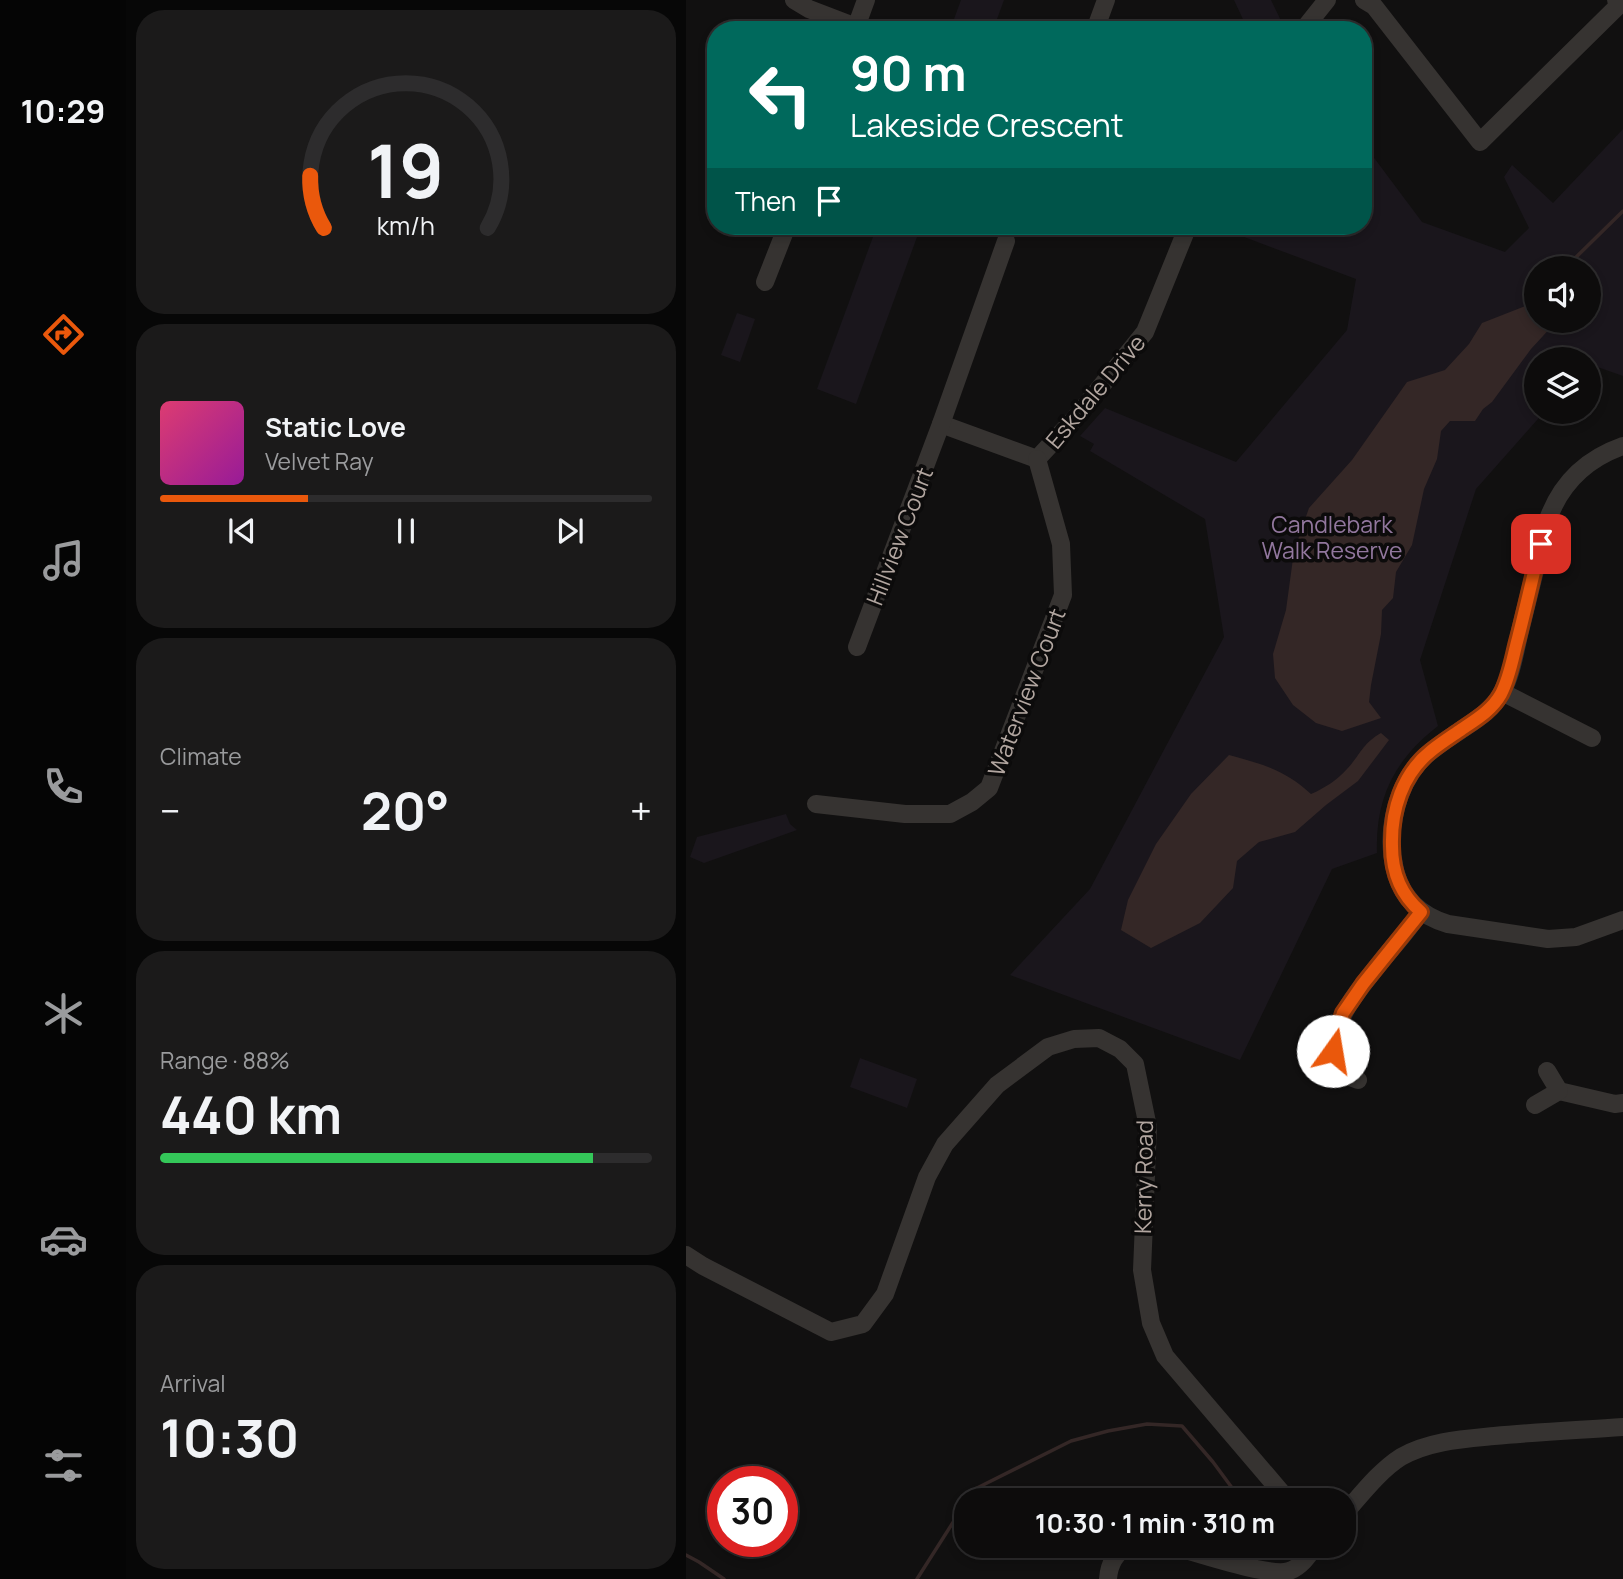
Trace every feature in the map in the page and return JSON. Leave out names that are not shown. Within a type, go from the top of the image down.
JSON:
[{"type":"street","points":[[794,0],[838,21]]},
{"type":"street","points":[[858,21],[866,0]]},
{"type":"street","points":[[1098,21],[1106,0]]},
{"type":"street","points":[[1310,21],[1327,0]]},
{"type":"street","points":[[1364,0],[1374,6],[1480,142],[1620,4],[1616,0]]},
{"type":"street","points":[[765,282],[784,235]]},
{"type":"street","name":"Eskdale Drive","points":[[941,424],[1037,459],[1077,416],[1145,332],[1184,235]]},
{"type":"street","name":"Hillview Court","points":[[857,647],[1006,241]]},
{"type":"street","points":[[1623,446],[1587,464],[1568,482],[1556,500],[1547,522],[1502,692],[1486,712],[1430,751],[1413,770],[1401,793],[1393,820],[1392,856],[1401,888],[1413,905],[1430,917],[1448,924],[1548,939],[1576,937],[1623,920]]},
{"type":"street","name":"Waterview Court","points":[[816,804],[905,814],[950,814],[972,802],[989,788],[1063,595],[1061,544],[1037,459]]},
{"type":"street","points":[[1502,692],[1592,738]]},
{"type":"street","points":[[1358,1080],[1346,1076],[1335,1063],[1333,1051],[1339,1023],[1363,984],[1421,912]]},
{"type":"street","name":"Kerry Road","points":[[686,1255],[831,1332],[863,1324],[885,1294],[928,1177],[945,1144],[997,1084],[1048,1047],[1074,1038],[1099,1038],[1121,1049],[1135,1064],[1148,1127],[1142,1270],[1151,1323],[1164,1356],[1278,1488]]},
{"type":"street","points":[[1547,1072],[1559,1091]]},
{"type":"street","points":[[1535,1105],[1559,1091],[1615,1104],[1623,1103]]},
{"type":"street","points":[[1356,1501],[1389,1466],[1410,1452],[1429,1445],[1527,1433],[1623,1427]]},
{"type":"street","points":[[1108,1579],[1115,1558]]},
{"type":"street","points":[[1217,1558],[1269,1572],[1289,1571],[1306,1558]]},
{"type":"green space","points":[[961,0],[1004,0],[996,21],[953,21]]},
{"type":"green space","points":[[1234,0],[1271,0],[1281,21],[1244,21]]},
{"type":"green space","name":"Candlebark Walk Reserve","points":[[1623,129],[1623,376],[1601,368],[1601,347],[1524,347],[1524,424],[1534,424],[1476,489],[1420,660],[1438,726],[1410,752],[1391,781],[1380,815],[1377,853],[1332,869],[1240,1060],[1010,975],[1090,889],[1224,637],[1205,519],[1090,451],[1094,444],[1080,436],[1105,408],[1236,462],[1347,330],[1356,279],[1239,235],[1372,235],[1372,155],[1422,222],[1505,252],[1529,228],[1504,177],[1512,165],[1553,203]]},
{"type":"green space","points":[[874,235],[918,235],[856,404],[817,389]]},
{"type":"green space","points":[[737,313],[755,319],[740,362],[721,355]]},
{"type":"green space","points":[[786,814],[790,824],[797,830],[704,863],[690,857],[697,837]]},
{"type":"green space","points":[[860,1058],[917,1079],[907,1108],[850,1087]]},
{"type":"shaded area","points":[[1524,307],[1524,333],[1546,333],[1533,347],[1524,347],[1524,359],[1475,421],[1450,421],[1441,431],[1437,459],[1424,489],[1412,545],[1396,572],[1393,598],[1382,610],[1381,634],[1369,702],[1381,718],[1342,731],[1316,723],[1293,705],[1275,678],[1273,654],[1286,610],[1294,551],[1309,508],[1352,460],[1407,382],[1445,370],[1469,344],[1482,323]]},
{"type":"shaded area","points":[[1381,733],[1389,740],[1358,781],[1295,832],[1259,842],[1237,861],[1233,888],[1200,923],[1151,948],[1121,930],[1128,900],[1156,844],[1191,794],[1229,755],[1282,773],[1311,794],[1339,777],[1366,745]]},
{"type":"waterway","points":[[1577,256],[1623,211]]},
{"type":"waterway","points":[[977,1488],[1071,1441],[1147,1424],[1182,1426],[1232,1488]]},
{"type":"waterway","points":[[917,1579],[954,1521]]},
{"type":"waterway","points":[[686,1555],[724,1579]]},
{"type":"route","points":[[1333,1051],[1343,1013],[1421,912],[1407,897],[1397,878],[1391,835],[1396,805],[1406,781],[1421,760],[1486,712],[1502,692],[1541,544]]}]
